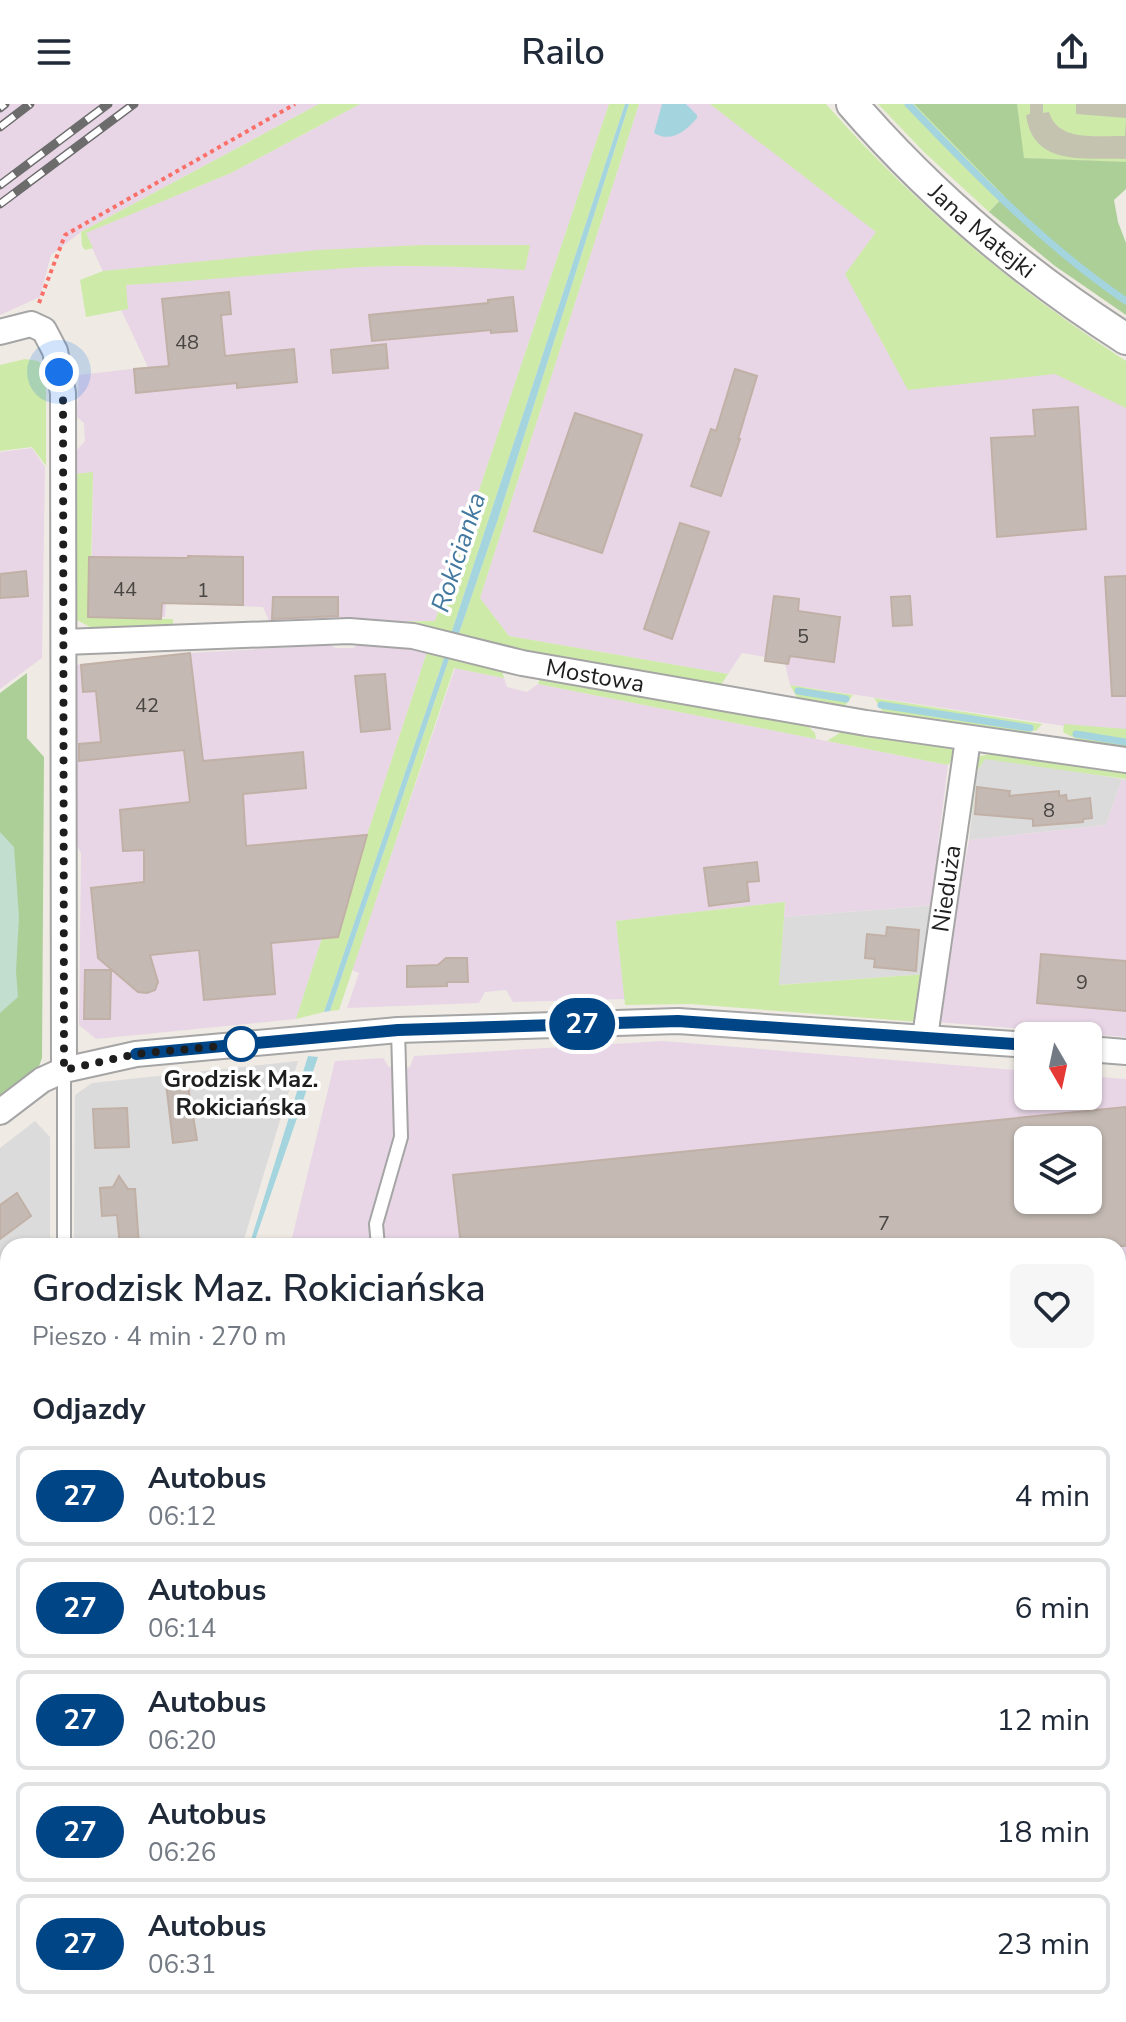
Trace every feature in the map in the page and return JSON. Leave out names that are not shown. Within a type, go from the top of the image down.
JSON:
[{"type":"street","name":"Jana Matejki","points":[[852,104],[929,185],[970,221],[1041,281],[1126,339]]},
{"type":"street","points":[[0,332],[31,324],[44,330],[55,351],[63,393],[64,1070]]},
{"type":"street","name":"Mostowa","points":[[64,642],[349,631],[397,633],[522,663],[676,691],[968,739],[1126,760]]},
{"type":"street","name":"Nieduża","points":[[925,1037],[968,739]]},
{"type":"street","points":[[0,1112],[42,1080],[64,1070],[136,1054],[398,1030],[678,1021],[1014,1044]]},
{"type":"street","points":[[1102,1050],[1126,1052]]},
{"type":"lane","points":[[377,1238],[376,1224],[401,1137],[398,1030]]},
{"type":"lane","points":[[64,1070],[64,1238]]},
{"type":"path","points":[[31,324],[65,235],[295,104]]},
{"type":"shaded area","points":[[0,104],[319,104],[81,232],[51,255],[40,297],[0,315]]},
{"type":"shaded area","points":[[360,104],[609,104],[435,621],[269,621],[263,607],[166,604],[165,617],[91,616],[93,473],[75,474],[75,452],[85,441],[84,423],[77,417],[79,375],[148,367],[85,233],[231,173]]},
{"type":"shaded area","points":[[639,104],[710,104],[913,262],[1126,407],[1126,735],[790,685],[785,664],[742,653],[728,674],[509,636],[480,598]]},
{"type":"shaded area","points":[[1017,104],[1126,104],[1126,162],[1023,158]]},
{"type":"shaded area","points":[[32,448],[45,467],[42,658],[0,689],[0,452]]},
{"type":"shaded area","points":[[360,643],[427,652],[367,835],[338,937],[322,938],[296,1019],[96,1039],[79,1025],[81,853],[71,834],[74,665],[190,653],[329,645],[353,648]]},
{"type":"shaded area","points":[[455,668],[504,678],[507,687],[527,692],[538,684],[948,765],[938,843],[943,847],[936,905],[784,917],[785,902],[616,921],[625,999],[513,1002],[506,990],[485,992],[479,1003],[347,1008],[359,973],[352,970]]},
{"type":"shaded area","points":[[984,759],[1122,779],[1106,825],[969,840],[977,772]]},
{"type":"shaded area","points":[[1122,779],[1126,780],[1126,1037],[1102,1035],[1102,1022],[1014,1022],[1014,1028],[936,1022],[969,840],[1106,825]]},
{"type":"shaded area","points":[[0,832],[14,847],[19,917],[18,997],[0,1013]]},
{"type":"shaded area","points":[[938,905],[927,974],[778,985],[784,917]]},
{"type":"shaded area","points":[[663,1041],[1014,1070],[1014,1110],[1102,1110],[1102,1077],[1126,1079],[1126,1238],[292,1238],[335,1061],[383,1058],[389,1067],[410,1067],[414,1056]]},
{"type":"shaded area","points":[[298,1061],[244,1238],[74,1238],[75,1095],[92,1083]]},
{"type":"shaded area","points":[[35,1121],[50,1137],[50,1238],[0,1238],[0,1148]]},
{"type":"green space","points":[[319,104],[360,104],[231,173],[86,233],[93,248],[85,250],[82,246],[81,232]]},
{"type":"green space","points":[[609,104],[625,104],[450,637],[370,622],[435,621]]},
{"type":"green space","points":[[629,104],[639,104],[480,598],[509,636],[728,674],[719,688],[457,639]]},
{"type":"green space","points":[[710,104],[826,104],[894,176],[967,243],[1045,305],[1126,361],[1126,408],[1055,374],[908,390],[845,274],[876,232]]},
{"type":"green space","points":[[878,104],[914,104],[1004,196],[989,212]]},
{"type":"green space","points":[[914,104],[1017,104],[1024,158],[1126,162],[1126,189],[1114,200],[1126,243],[1126,315],[1055,266],[989,212],[1004,196]]},
{"type":"green space","points":[[1017,104],[1030,104],[1030,114],[1026,115],[1031,132],[1039,144],[1050,152],[1079,158],[1126,159],[1126,162],[1023,158]]},
{"type":"green space","points":[[1043,104],[1076,104],[1076,114],[1126,118],[1125,136],[1070,133],[1054,122],[1049,112],[1043,113]]},
{"type":"green space","points":[[422,245],[530,245],[525,270],[369,267],[126,285],[128,309],[86,317],[80,280],[103,271],[318,250]]},
{"type":"green space","points":[[25,359],[38,361],[44,366],[46,466],[32,447],[0,451],[0,365]]},
{"type":"green space","points":[[75,452],[75,474],[93,472],[90,618],[173,619],[173,631],[92,628],[77,620],[71,609]]},
{"type":"green space","points":[[427,652],[445,655],[324,1012],[296,1019],[322,938],[339,936],[367,835]]},
{"type":"green space","points":[[450,656],[502,670],[504,678],[454,668],[339,1010],[330,1011]]},
{"type":"green space","points":[[27,673],[27,738],[44,757],[42,1058],[37,1072],[0,1100],[0,693]]},
{"type":"green space","points":[[540,678],[763,715],[808,726],[816,739],[538,684]]},
{"type":"green space","points":[[790,685],[853,695],[844,707],[798,699]]},
{"type":"green space","points":[[874,698],[1042,724],[1037,730],[1020,734],[890,714],[883,712]]},
{"type":"green space","points":[[1064,724],[1126,729],[1126,748],[1078,739],[1063,732]]},
{"type":"green space","points":[[841,732],[951,748],[956,754],[948,765],[827,741]]},
{"type":"green space","points":[[993,753],[1126,770],[1126,779],[985,759],[977,771],[972,813],[964,812],[977,757]]},
{"type":"green space","points":[[785,902],[779,985],[927,974],[918,1022],[690,1004],[625,1005],[616,921]]},
{"type":"water","points":[[625,104],[629,104],[498,519],[457,639],[450,637]]},
{"type":"water","points":[[662,104],[686,104],[697,118],[677,134],[660,136],[654,133]]},
{"type":"water","points":[[445,655],[450,656],[330,1011],[324,1012]]},
{"type":"water","points":[[308,1056],[318,1057],[256,1238],[251,1238]]},
{"type":"building","points":[[229,292],[231,314],[221,315],[225,356],[294,349],[297,382],[237,388],[237,383],[136,393],[134,369],[169,366],[162,299]]},
{"type":"building","points":[[513,297],[517,331],[491,333],[491,330],[372,341],[369,315],[488,303],[488,300]]},
{"type":"building","points":[[386,344],[388,368],[333,373],[331,350]]},
{"type":"building","points":[[735,369],[757,376],[721,496],[691,486],[711,429],[716,431]]},
{"type":"building","points":[[1078,407],[1086,529],[997,537],[991,438],[1035,436],[1033,410]]},
{"type":"building","points":[[575,413],[642,435],[602,553],[534,531]]},
{"type":"building","points":[[680,523],[709,532],[672,639],[644,629]]},
{"type":"building","points":[[89,557],[243,557],[243,605],[162,603],[161,619],[88,617]]},
{"type":"building","points":[[26,571],[28,596],[0,598],[0,574]]},
{"type":"building","points":[[1126,576],[1126,696],[1112,696],[1105,577]]},
{"type":"building","points":[[774,596],[799,599],[798,611],[840,617],[834,662],[790,656],[788,664],[765,661]]},
{"type":"building","points":[[910,596],[912,625],[893,626],[891,597]]},
{"type":"building","points":[[273,597],[338,597],[338,616],[272,619]]},
{"type":"building","points":[[190,653],[203,761],[303,752],[306,788],[243,794],[246,846],[367,835],[338,937],[271,943],[275,994],[204,1000],[199,950],[150,955],[158,982],[155,990],[147,993],[138,992],[98,958],[91,888],[144,882],[144,850],[123,851],[120,810],[190,802],[184,750],[79,761],[79,744],[101,742],[96,691],[83,692],[81,665]]},
{"type":"building","points":[[385,674],[390,729],[361,732],[355,676]]},
{"type":"building","points":[[977,787],[1010,791],[1009,796],[1059,791],[1059,796],[1066,795],[1067,801],[1090,798],[1092,818],[1083,819],[1083,822],[1033,826],[1033,819],[975,814]]},
{"type":"building","points":[[757,862],[759,881],[747,882],[749,901],[709,906],[704,868]]},
{"type":"building","points":[[887,927],[919,930],[916,971],[874,967],[875,959],[865,958],[867,934],[886,936]]},
{"type":"building","points":[[1041,954],[1126,961],[1126,1011],[1037,1003]]},
{"type":"building","points":[[446,958],[467,958],[468,982],[407,987],[407,966],[438,965]]},
{"type":"building","points":[[85,970],[111,970],[110,1019],[84,1019]]},
{"type":"building","points":[[187,1080],[197,1140],[173,1143],[166,1083]]},
{"type":"building","points":[[1126,1107],[1126,1238],[460,1238],[453,1175]]},
{"type":"building","points":[[127,1108],[129,1147],[95,1148],[93,1109]]},
{"type":"building","points":[[119,1176],[128,1189],[135,1189],[138,1238],[119,1238],[117,1215],[102,1216],[100,1188],[113,1187]]},
{"type":"building","points":[[17,1193],[31,1216],[1,1238],[0,1238],[0,1205]]},
{"type":"waterway","points":[[908,104],[1039,233],[1126,301]]},
{"type":"waterway","points":[[798,691],[846,699]]},
{"type":"waterway","points":[[881,705],[1030,728]]},
{"type":"waterway","points":[[1076,734],[1126,742]]},
{"type":"railway","points":[[0,108],[5,104]]},
{"type":"railway","points":[[0,127],[30,104]]},
{"type":"railway","points":[[0,185],[108,104]]},
{"type":"railway","points":[[0,204],[134,104]]},
{"type":"bus line","name":"27","points":[[136,1054],[398,1030],[678,1021],[1014,1044]]},
{"type":"place","name":"Grodzisk Maz. Rokiciańska","points":[[241,1044]]},
{"type":"route","points":[[59,372],[63,393],[64,1070],[136,1054],[241,1044]]},
{"type":"water label","name":"Rokicianka","points":[[458,552]]}]
